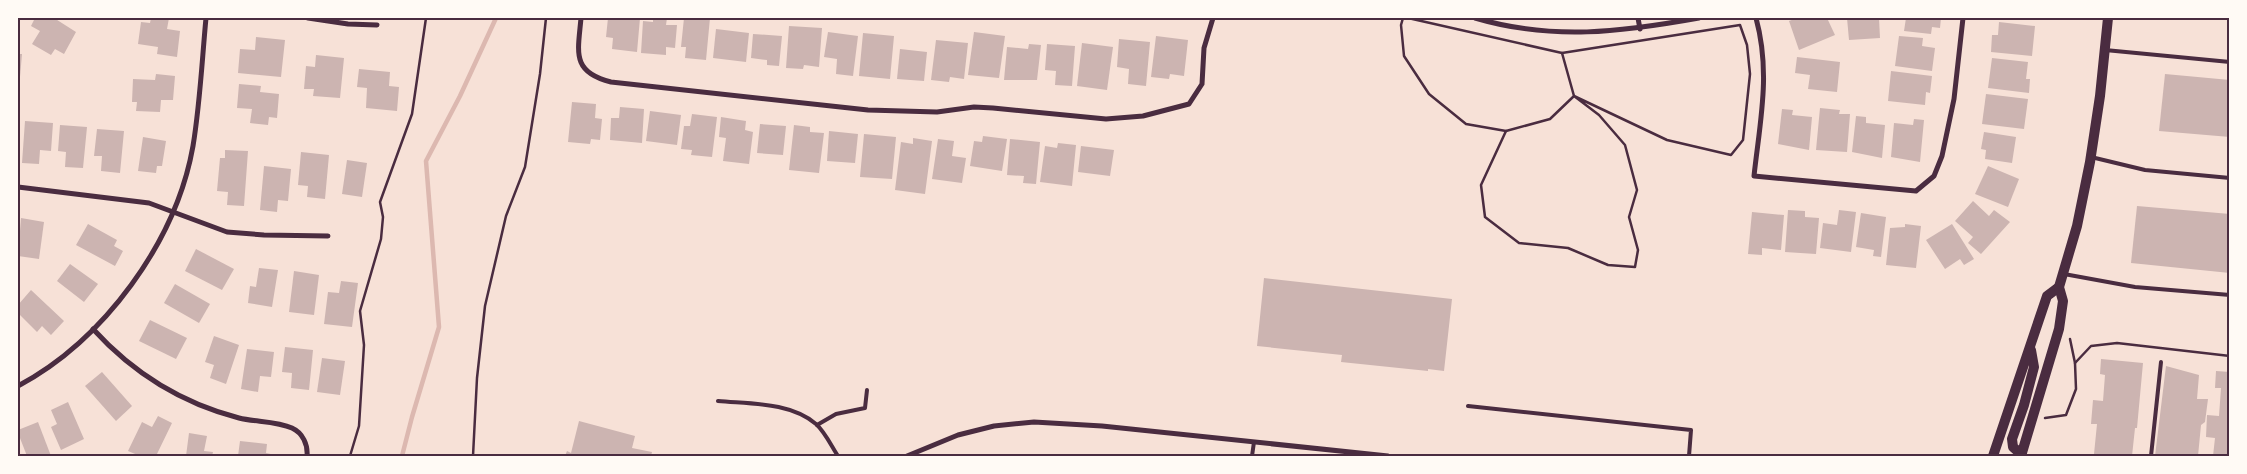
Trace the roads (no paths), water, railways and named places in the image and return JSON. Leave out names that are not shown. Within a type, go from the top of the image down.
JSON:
[{"type":"main road","points":[[2031,346],[2034,367],[2012,439],[2013,447],[2024,456],[2059,330],[2063,301],[2059,287],[2077,226],[2091,157],[2106,50],[2108,18]]},
{"type":"main road","points":[[1993,456],[2047,296],[2059,287]]},
{"type":"street","points":[[18,386],[48,367],[93,330],[136,278],[157,246],[174,212],[193,145],[206,18]]},
{"type":"street","points":[[308,18],[348,24],[377,24]]},
{"type":"street","points":[[581,18],[578,53],[585,71],[611,82],[868,110],[937,112],[984,108],[1106,119],[1143,116],[1189,104],[1202,84],[1204,48],[1213,18]]},
{"type":"street","points":[[1475,18],[1525,29],[1580,34],[1640,29],[1699,18]]},
{"type":"street","points":[[1638,18],[1640,29]]},
{"type":"street","points":[[1756,18],[1763,42],[1765,78],[1754,176],[1916,191],[1934,176],[1942,156],[1954,99],[1964,18]]},
{"type":"street","points":[[18,187],[132,200],[174,212],[228,232],[248,235],[328,236]]},
{"type":"street","points":[[93,330],[124,360],[170,392],[211,410],[293,428],[306,442],[307,456]]},
{"type":"street","points":[[907,456],[958,435],[994,426],[1034,422],[1102,426],[1388,456]]},
{"type":"lane","points":[[2106,50],[2230,62]]},
{"type":"lane","points":[[2091,157],[2145,170],[2230,178]]},
{"type":"lane","points":[[2062,274],[2136,286],[2230,296]]},
{"type":"lane","points":[[2151,456],[2162,362]]},
{"type":"lane","points":[[816,425],[836,414],[865,408],[867,390]]},
{"type":"lane","points":[[718,401],[785,408],[816,425],[838,456]]},
{"type":"lane","points":[[1468,406],[1691,430],[1689,456]]},
{"type":"lane","points":[[1252,456],[1254,442]]},
{"type":"waterway","points":[[402,456],[439,327],[426,161],[460,96],[496,18]]}]
